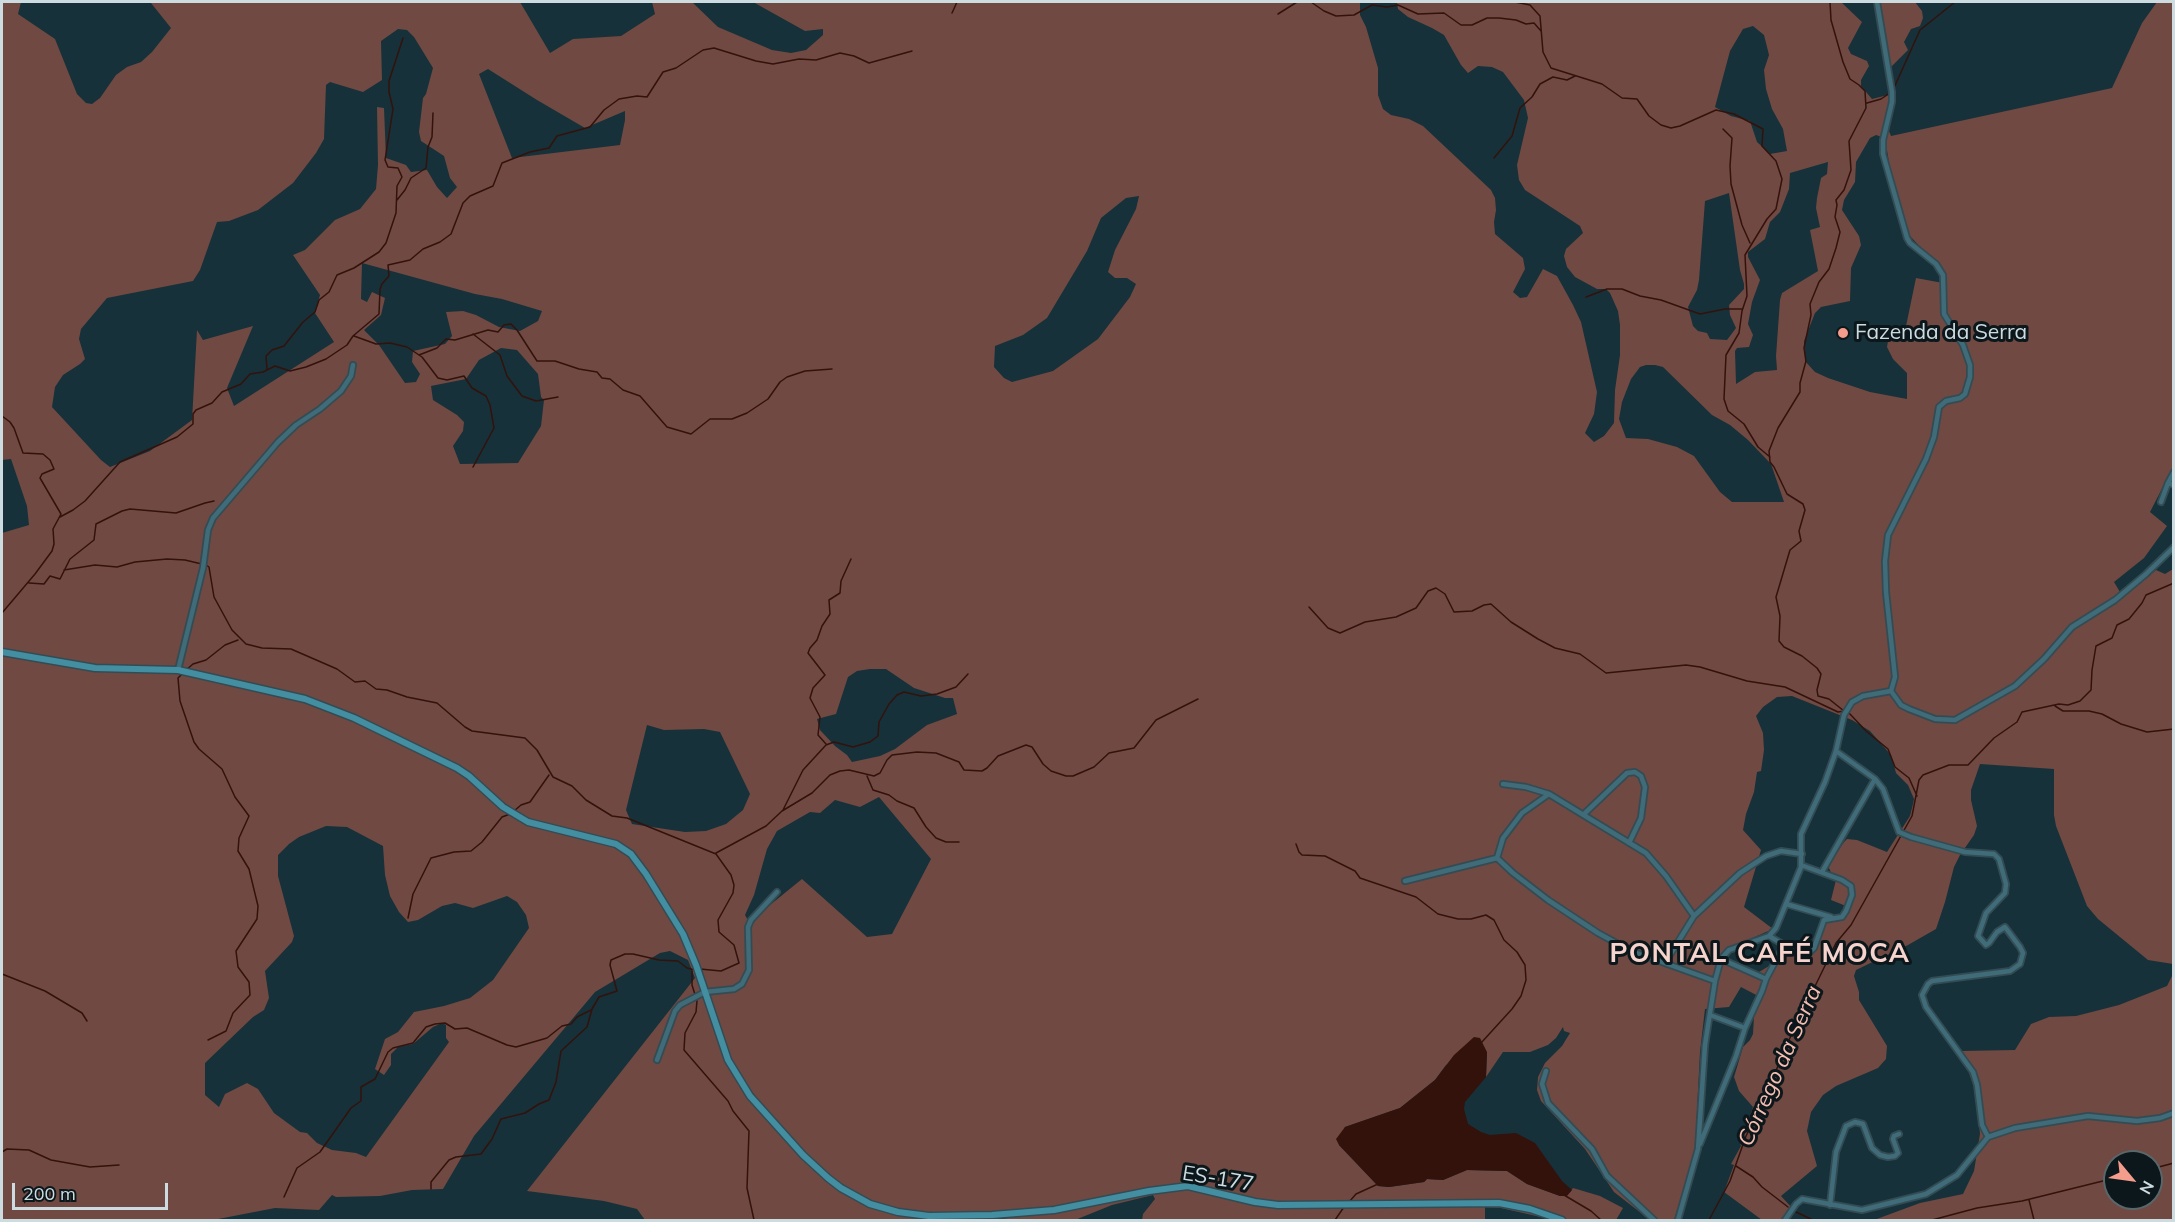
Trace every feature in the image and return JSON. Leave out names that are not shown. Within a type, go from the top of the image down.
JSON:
[{"type":"main road","name":"ES-177","points":[[2,652],[95,668],[178,670],[305,699],[331,708],[457,768],[478,783],[503,807],[528,822],[616,844],[631,854],[641,867],[683,934],[696,965],[728,1060],[750,1096],[803,1155],[828,1178],[870,1204],[898,1212],[929,1216],[993,1218],[1054,1210],[1149,1191],[1188,1186],[1255,1202],[1278,1205],[1499,1203],[1530,1209],[1562,1221]]},
{"type":"street","points":[[1876,2],[1892,92],[1892,102],[1882,146],[1883,154],[1907,238],[1936,264],[1943,274],[1944,314],[1965,351],[1970,365],[1970,377],[1965,394],[1960,398],[1946,400],[1939,407],[1929,452],[1888,535],[1886,592],[1895,677],[1891,692]]},
{"type":"street","points":[[178,670],[203,568],[208,530],[213,518],[278,442],[340,391],[351,376],[353,365]]},
{"type":"street","points":[[2161,502],[2171,484],[2174,472]]},
{"type":"street","points":[[1891,692],[1902,705],[1909,709],[1935,719],[1954,720],[2015,686],[2044,659],[2072,627],[2115,600],[2174,547]]},
{"type":"street","points":[[1698,1149],[1702,1080],[1715,981],[1721,959],[1729,950],[1769,936],[1776,928],[1801,865],[1801,834],[1825,782],[1836,751],[1844,715],[1852,702],[1863,696],[1891,692]]},
{"type":"street","points":[[1836,751],[1875,779],[1883,789],[1901,833],[1965,852],[1994,854],[1999,859],[2005,892],[1986,913],[1978,936],[1979,940],[1986,945],[1997,932],[2005,927],[2023,953],[2020,964],[2010,971],[1932,981],[1922,995],[1926,1007],[1973,1072],[1982,1125],[1988,1137]]},
{"type":"street","points":[[1583,815],[1627,773],[1635,772],[1641,776],[1645,787],[1641,818],[1629,843]]},
{"type":"street","points":[[1822,872],[1875,779]]},
{"type":"street","points":[[1503,784],[1526,787],[1549,794],[1646,853],[1666,876],[1694,916]]},
{"type":"street","points":[[1497,858],[1503,838],[1522,813],[1549,794]]},
{"type":"street","points":[[1665,963],[1694,916],[1740,873],[1766,856],[1781,851],[1802,854]]},
{"type":"street","points":[[1405,881],[1497,858]]},
{"type":"street","points":[[1497,858],[1548,900],[1598,933],[1631,951],[1715,981]]},
{"type":"street","points":[[1769,936],[1784,945],[1809,953],[1814,948],[1823,922],[1842,917],[1846,911],[1852,888],[1842,880],[1801,865]]},
{"type":"street","points":[[657,1060],[675,1011],[688,1000],[705,992],[734,989],[742,984],[749,970],[748,927],[751,920],[777,892]]},
{"type":"street","points":[[1786,904],[1834,918]]},
{"type":"street","points":[[1678,1221],[1698,1149],[1737,1056],[1745,1028],[1766,979],[1784,945]]},
{"type":"street","points":[[1721,959],[1766,979]]},
{"type":"street","points":[[1710,1015],[1745,1028]]},
{"type":"street","points":[[1546,1071],[1542,1084],[1548,1103],[1592,1149],[1607,1176],[1654,1221]]},
{"type":"street","points":[[1785,1221],[1802,1199],[1846,1209],[1867,1210],[1934,1190],[1964,1169],[1988,1137],[2015,1128],[2080,1117],[2093,1116],[2137,1121],[2160,1118],[2174,1113]]},
{"type":"street","points":[[1830,1205],[1836,1152],[1846,1126],[1855,1122],[1863,1124],[1872,1148],[1880,1155],[1888,1157],[1898,1153],[1893,1139],[1899,1134]]},
{"type":"shaded area","points":[[2,2],[21,2],[18,14],[55,39],[77,94],[86,103],[92,104],[100,98],[116,75],[127,67],[141,62],[171,28],[152,2],[520,2],[550,53],[573,39],[621,36],[655,14],[652,2],[692,2],[718,27],[772,50],[791,53],[806,50],[823,35],[823,29],[805,31],[753,2],[1360,2],[1360,15],[1366,27],[1378,68],[1378,95],[1383,109],[1391,115],[1409,119],[1423,126],[1491,190],[1495,198],[1495,234],[1523,258],[1525,269],[1513,292],[1520,298],[1527,297],[1543,269],[1557,276],[1573,305],[1581,322],[1597,392],[1594,414],[1585,433],[1594,442],[1604,436],[1614,423],[1615,390],[1620,355],[1618,311],[1606,289],[1597,289],[1575,277],[1567,267],[1564,256],[1566,249],[1583,233],[1580,226],[1525,190],[1519,180],[1517,165],[1528,118],[1524,100],[1503,72],[1492,67],[1478,66],[1468,73],[1444,35],[1408,17],[1398,9],[1397,2],[1841,2],[1862,22],[1848,48],[1851,54],[1867,61],[1869,66],[1861,80],[1861,86],[1872,99],[1896,93],[1889,131],[1891,136],[2112,88],[2142,23],[2157,2],[2173,2],[2173,467],[2150,512],[2167,526],[2144,558],[2114,582],[2123,597],[2156,570],[2165,574],[2173,569],[2173,964],[2148,960],[2098,919],[2087,906],[2056,826],[2054,769],[1980,764],[1971,790],[1977,826],[1954,867],[1936,929],[1856,970],[1854,976],[1859,1000],[1887,1046],[1886,1059],[1878,1068],[1836,1086],[1823,1095],[1811,1112],[1807,1131],[1817,1166],[1781,1196],[1793,1209],[1786,1220],[1762,1220],[1724,1192],[1734,1165],[1731,1164],[1741,1146],[1740,1143],[1753,1107],[1739,1091],[1734,1077],[1743,1047],[1753,1034],[1754,1016],[1760,997],[1741,987],[1729,1007],[1705,1009],[1700,1052],[1695,1151],[1674,1220],[1650,1220],[1614,1192],[1585,1149],[1541,1101],[1537,1090],[1538,1077],[1545,1063],[1562,1046],[1570,1033],[1564,1031],[1563,1027],[1548,1045],[1530,1052],[1503,1052],[1486,1077],[1487,1052],[1446,1065],[1435,1080],[1400,1108],[1345,1127],[1339,1145],[1378,1186],[1389,1187],[1424,1182],[1427,1179],[1443,1180],[1467,1170],[1507,1171],[1527,1184],[1560,1196],[1570,1192],[1573,1188],[1600,1196],[1623,1208],[1616,1220],[1554,1220],[1501,1208],[1485,1207],[1485,1220],[1142,1220],[1143,1214],[1155,1199],[1153,1195],[1112,1205],[1075,1220],[1000,1218],[645,1220],[637,1209],[604,1201],[527,1191],[695,978],[688,960],[670,951],[660,953],[595,992],[474,1136],[443,1189],[412,1190],[380,1196],[336,1197],[332,1195],[319,1210],[275,1208],[213,1220],[2,1220],[2,533],[29,525],[27,506],[11,459],[2,460]],"holes":[[[1753,26],[1764,35],[1769,55],[1764,70],[1766,89],[1772,109],[1783,129],[1787,151],[1770,154],[1757,142],[1750,121],[1731,116],[1715,107],[1730,51],[1743,29]],[[398,29],[407,30],[414,37],[433,68],[423,98],[419,132],[421,141],[444,156],[450,178],[457,187],[447,198],[427,170],[411,172],[406,165],[386,158],[384,108],[377,107],[376,189],[360,209],[335,220],[305,250],[293,255],[320,295],[315,313],[334,342],[234,406],[227,388],[253,326],[203,340],[197,330],[192,420],[150,451],[110,467],[52,407],[55,387],[63,375],[85,359],[79,339],[81,329],[107,298],[193,281],[200,270],[217,222],[229,221],[258,210],[293,183],[316,153],[324,139],[326,85],[330,82],[363,92],[382,80],[381,41]],[[488,69],[585,128],[625,111],[620,145],[512,158],[479,74]],[[1876,135],[1885,138],[1892,181],[1909,235],[1944,272],[1943,283],[1916,278],[1905,331],[1892,330],[1889,335],[1887,347],[1893,359],[1907,373],[1907,399],[1870,392],[1828,378],[1815,372],[1805,361],[1804,341],[1815,313],[1821,307],[1850,301],[1851,268],[1861,245],[1859,236],[1842,210],[1844,200],[1855,182],[1856,162],[1870,138]],[[1828,162],[1827,174],[1821,178],[1817,198],[1816,208],[1820,227],[1810,230],[1818,271],[1782,293],[1776,356],[1777,370],[1755,372],[1736,384],[1735,351],[1737,348],[1749,347],[1753,335],[1748,324],[1752,302],[1760,280],[1748,257],[1748,252],[1765,239],[1770,222],[1780,212],[1789,189],[1790,173]],[[1729,193],[1744,289],[1729,305],[1730,315],[1736,328],[1727,340],[1710,339],[1707,333],[1698,331],[1693,326],[1688,307],[1697,290],[1705,201]],[[1139,196],[1136,209],[1115,250],[1108,272],[1115,278],[1127,278],[1136,284],[1130,297],[1098,339],[1053,371],[1012,382],[1004,378],[994,367],[995,346],[1023,335],[1047,318],[1087,251],[1101,218],[1126,198]],[[362,263],[542,311],[538,321],[520,331],[499,327],[463,311],[446,312],[452,336],[445,344],[413,351],[412,362],[420,374],[416,382],[405,383],[379,345],[364,330],[381,315],[385,298],[372,292],[367,302],[361,299]],[[501,348],[517,350],[538,374],[541,397],[544,400],[541,426],[518,463],[460,464],[453,446],[463,431],[464,422],[433,400],[431,386],[466,379],[479,360]],[[1646,365],[1663,367],[1712,415],[1730,425],[1771,464],[1784,502],[1732,502],[1720,492],[1694,456],[1677,447],[1648,439],[1626,438],[1619,419],[1622,402],[1631,379],[1640,367]],[[870,669],[886,669],[914,688],[945,698],[953,698],[957,714],[927,725],[895,749],[880,756],[852,762],[820,730],[817,719],[836,714],[848,677],[857,671]],[[1792,696],[1852,720],[1870,731],[1891,755],[1896,773],[1908,785],[1914,799],[1910,816],[1887,852],[1857,840],[1847,839],[1828,866],[1836,880],[1831,900],[1846,906],[1844,916],[1839,921],[1826,921],[1808,952],[1789,948],[1779,960],[1759,972],[1744,973],[1727,964],[1727,955],[1741,943],[1773,929],[1744,907],[1761,850],[1743,830],[1757,772],[1761,771],[1764,750],[1763,733],[1756,716],[1763,707],[1777,697]],[[647,725],[664,730],[704,729],[720,732],[750,794],[743,810],[726,824],[706,831],[685,832],[632,824],[626,810]],[[879,797],[931,859],[892,934],[867,937],[802,879],[749,922],[745,915],[754,895],[767,849],[777,831],[810,812],[820,813],[835,800],[860,807]],[[326,826],[347,827],[383,846],[385,875],[390,896],[408,922],[418,920],[442,906],[455,903],[473,908],[507,896],[517,902],[526,915],[529,928],[493,980],[470,998],[414,1012],[398,1032],[385,1039],[375,1069],[384,1075],[391,1065],[391,1054],[398,1047],[413,1044],[433,1027],[442,1023],[446,1025],[446,1038],[449,1042],[366,1157],[356,1153],[332,1150],[317,1143],[307,1133],[300,1132],[274,1113],[258,1089],[247,1083],[225,1094],[219,1107],[205,1095],[205,1063],[253,1017],[264,1010],[269,998],[265,971],[292,942],[294,936],[278,876],[278,855],[299,837]]]},
{"type":"shaded area","points":[[1879,2],[1915,2],[1922,11],[1923,18],[1920,26],[1911,29],[1904,42],[1908,50],[1891,67]]},
{"type":"shaded area","points":[[2173,974],[2173,1220],[1874,1220],[1920,1203],[1963,1194],[1974,1171],[1980,1134],[1976,1092],[1961,1051],[2015,1050],[2031,1024],[2049,1017],[2076,1016],[2119,1005],[2167,986]]},
{"type":"shaded area","points":[[1474,1037],[1480,1038],[1487,1052],[1486,1077],[1465,1102],[1464,1109],[1468,1124],[1490,1135],[1516,1133],[1535,1143],[1562,1181],[1572,1190],[1567,1196],[1560,1196],[1527,1184],[1507,1171],[1467,1170],[1443,1180],[1427,1179],[1424,1182],[1389,1187],[1378,1186],[1339,1145],[1336,1139],[1345,1127],[1400,1108],[1435,1080],[1454,1055]]},
{"type":"waterway","points":[[952,13],[957,2]]},
{"type":"waterway","points":[[1278,14],[1297,2]]},
{"type":"waterway","points":[[1311,2],[1336,16],[1354,15],[1372,5],[1387,7],[1398,5],[1418,14],[1444,13],[1461,25],[1472,25],[1487,18],[1499,18],[1526,24],[1534,23],[1541,31]]},
{"type":"waterway","points":[[1515,2],[1530,5],[1540,16],[1543,52],[1551,68],[1602,84],[1622,98],[1637,99],[1649,116],[1661,125],[1671,128],[1680,126],[1716,110],[1734,114],[1763,129],[1762,146],[1776,161],[1782,179],[1776,209],[1767,219],[1745,255],[1747,296],[1739,333],[1726,355],[1724,399],[1728,411],[1744,424],[1758,447],[1770,457]]},
{"type":"waterway","points":[[1830,2],[1831,20],[1843,62],[1850,79],[1865,91],[1866,108],[1849,141],[1851,170],[1844,190],[1836,200],[1835,217],[1840,232],[1836,248],[1829,269],[1819,282],[1810,304],[1811,315],[1804,348],[1806,361],[1800,392],[1778,428],[1769,451],[1770,462],[1787,494],[1803,504],[1805,510],[1799,531],[1801,541],[1790,550],[1776,597],[1780,616],[1779,641],[1784,647],[1802,656],[1817,668],[1821,674],[1817,690],[1818,696],[1829,699],[1844,711]]},
{"type":"waterway","points":[[1893,90],[1920,30],[1955,2]]},
{"type":"waterway","points":[[267,369],[266,356],[272,350],[284,346],[303,322],[315,312],[319,300],[329,292],[337,275],[354,268],[379,252],[386,243],[396,213],[397,186],[402,177],[398,168],[388,167],[385,160],[393,109],[389,81],[403,38]]},
{"type":"waterway","points":[[60,517],[85,501],[120,462],[177,437],[193,424],[193,414],[196,410],[212,403],[222,392],[241,384],[250,374],[263,372],[275,366],[290,371],[306,367],[326,359],[347,345],[353,336],[379,314],[380,289],[389,276],[388,265],[410,260],[423,249],[440,242],[451,234],[463,203],[470,196],[493,186],[502,163],[530,152],[549,148],[557,136],[590,127],[604,110],[619,99],[647,97],[663,72],[676,68],[703,50],[714,48],[773,64],[799,59],[816,60],[840,53],[869,63],[912,51]]},
{"type":"waterway","points":[[1494,158],[1512,136],[1520,108],[1532,97],[1540,84],[1553,77],[1567,80],[1575,76]]},
{"type":"waterway","points":[[1867,103],[1881,99],[1890,93]]},
{"type":"waterway","points":[[397,200],[411,178],[426,168],[428,147],[432,137],[433,113]]},
{"type":"waterway","points":[[1723,129],[1732,138],[1731,184],[1742,225],[1750,243]]},
{"type":"waterway","points":[[1586,297],[1607,289],[1622,289],[1700,314],[1725,309],[1742,309]]},
{"type":"waterway","points":[[419,355],[437,348],[446,339],[455,340],[488,330],[498,332],[504,325],[511,324],[537,361],[555,361],[597,372],[602,378],[610,379],[623,390],[640,396],[667,427],[691,434],[710,419],[732,419],[747,413],[768,399],[780,382],[787,377],[805,371],[832,369]]},
{"type":"waterway","points":[[473,334],[500,355],[507,376],[522,396],[536,401],[558,397]]},
{"type":"waterway","points":[[354,336],[376,344],[390,343],[407,347],[422,357],[438,378],[447,380],[464,376],[472,388],[486,396],[494,428],[473,467]]},
{"type":"waterway","points":[[2,416],[14,428],[23,453],[43,454],[50,460],[54,469],[42,474],[40,478],[61,514],[53,529],[52,551],[2,613]]},
{"type":"waterway","points":[[29,583],[44,584],[50,576],[60,579],[70,559],[94,540],[96,524],[122,511],[130,509],[176,513],[214,501]]},
{"type":"waterway","points":[[64,570],[95,565],[117,567],[135,562],[167,559],[206,565],[209,567],[214,597],[232,630],[246,644],[262,648],[291,649],[337,669],[355,682],[365,681],[376,689],[437,703],[472,731],[525,738],[537,750],[553,777],[572,786],[586,800],[612,816],[627,818],[716,854],[731,875],[734,885],[733,893],[718,920],[719,932],[734,945],[739,963],[721,971],[700,969]]},
{"type":"waterway","points":[[826,744],[818,735],[820,717],[810,698],[813,688],[825,675],[808,653],[830,614],[829,600],[840,593],[841,581],[851,559]]},
{"type":"waterway","name":"Córrego da Serra","points":[[1709,1220],[1730,1181],[1746,1136],[1786,1046],[1836,943],[1851,925],[1912,816],[1919,780],[1923,775],[1949,765],[1968,765],[1994,738],[2017,722],[2022,712],[2080,701],[2091,690],[2096,646],[2112,638],[2117,625],[2129,619],[2146,595],[2174,583]]},
{"type":"waterway","points":[[1309,607],[1328,628],[1340,633],[1365,622],[1396,617],[1416,608],[1428,591],[1436,588],[1445,594],[1454,612],[1472,611],[1491,604],[1511,622],[1538,639],[1555,648],[1580,654],[1606,673],[1686,665],[1700,667],[1747,681],[1785,687],[1838,712],[1844,711]]},
{"type":"waterway","points":[[186,670],[193,664],[206,660],[225,645],[238,640]]},
{"type":"waterway","points":[[183,673],[178,678],[180,701],[194,742],[222,769],[235,797],[249,816],[239,838],[238,851],[249,869],[258,906],[257,919],[236,951],[238,967],[249,982],[250,995],[233,1013],[226,1031],[208,1040]]},
{"type":"waterway","points":[[783,810],[803,770],[826,745],[834,742],[853,747],[870,742],[878,736],[879,722],[897,695],[904,692],[921,696],[937,694],[956,687],[968,674]]},
{"type":"waterway","points":[[716,853],[766,826],[782,811],[812,793],[830,775],[840,771],[849,770],[874,776],[880,773],[892,755],[917,752],[936,753],[959,762],[964,770],[982,771],[998,756],[1026,745],[1032,747],[1043,764],[1051,771],[1073,776],[1094,767],[1109,753],[1134,748],[1156,720],[1198,699]]},
{"type":"waterway","points":[[2055,706],[2063,711],[2089,711],[2102,714],[2121,724],[2147,732],[2174,729]]},
{"type":"waterway","points":[[1849,713],[1888,749],[1895,767],[1909,778],[1917,796]]},
{"type":"waterway","points":[[514,811],[530,802],[549,775]]},
{"type":"waterway","points":[[867,776],[873,790],[889,795],[914,808],[936,838],[946,842],[959,842]]},
{"type":"waterway","points":[[408,918],[413,894],[431,858],[454,852],[471,851],[482,842],[502,817],[510,814]]},
{"type":"waterway","points":[[1296,844],[1302,855],[1325,856],[1355,871],[1360,878],[1416,897],[1438,914],[1458,919],[1471,919],[1486,915],[1494,920],[1504,940],[1517,952],[1525,965],[1526,980],[1521,996],[1512,1009],[1481,1043]]},
{"type":"waterway","points":[[431,1189],[431,1182],[449,1160],[481,1154],[492,1139],[501,1119],[525,1113],[549,1100],[556,1082],[561,1051],[587,1027],[592,1009],[599,997],[617,991],[610,965],[611,960],[625,954],[633,954],[659,960],[678,961],[687,968],[695,970]]},
{"type":"waterway","points":[[692,971],[692,985],[697,1001],[696,1012],[685,1033],[684,1050],[728,1101],[749,1131],[747,1188],[754,1220]]},
{"type":"waterway","points":[[2,974],[45,991],[82,1013],[87,1021]]},
{"type":"waterway","points":[[284,1197],[297,1168],[320,1152],[351,1108],[361,1101],[361,1087],[375,1079],[388,1052],[393,1048],[413,1043],[426,1027],[445,1023],[455,1029],[467,1028],[516,1047],[547,1038],[562,1026],[571,1024],[577,1017],[591,1010]]},
{"type":"waterway","points":[[2,1152],[7,1149],[29,1150],[51,1160],[90,1167],[119,1165]]},
{"type":"waterway","points":[[2163,1166],[2174,1163]]},
{"type":"waterway","points":[[1736,1166],[1753,1177],[1788,1207]]},
{"type":"waterway","points":[[1932,1220],[2103,1181]]},
{"type":"waterway","points":[[1349,1202],[1356,1194],[1378,1184]]},
{"type":"waterway","points":[[1564,1195],[1591,1211],[1601,1220]]},
{"type":"waterway","points":[[2029,1200],[2034,1220]]},
{"type":"waterway","points":[[1335,1220],[1344,1207]]},
{"type":"waterway","points":[[1796,1212],[1813,1220]]},
{"type":"place","name":"Fazenda da Serra","points":[[1843,333]]},
{"type":"district","name":"PONTAL CAFÉ MOCA","points":[[1760,954]]}]
